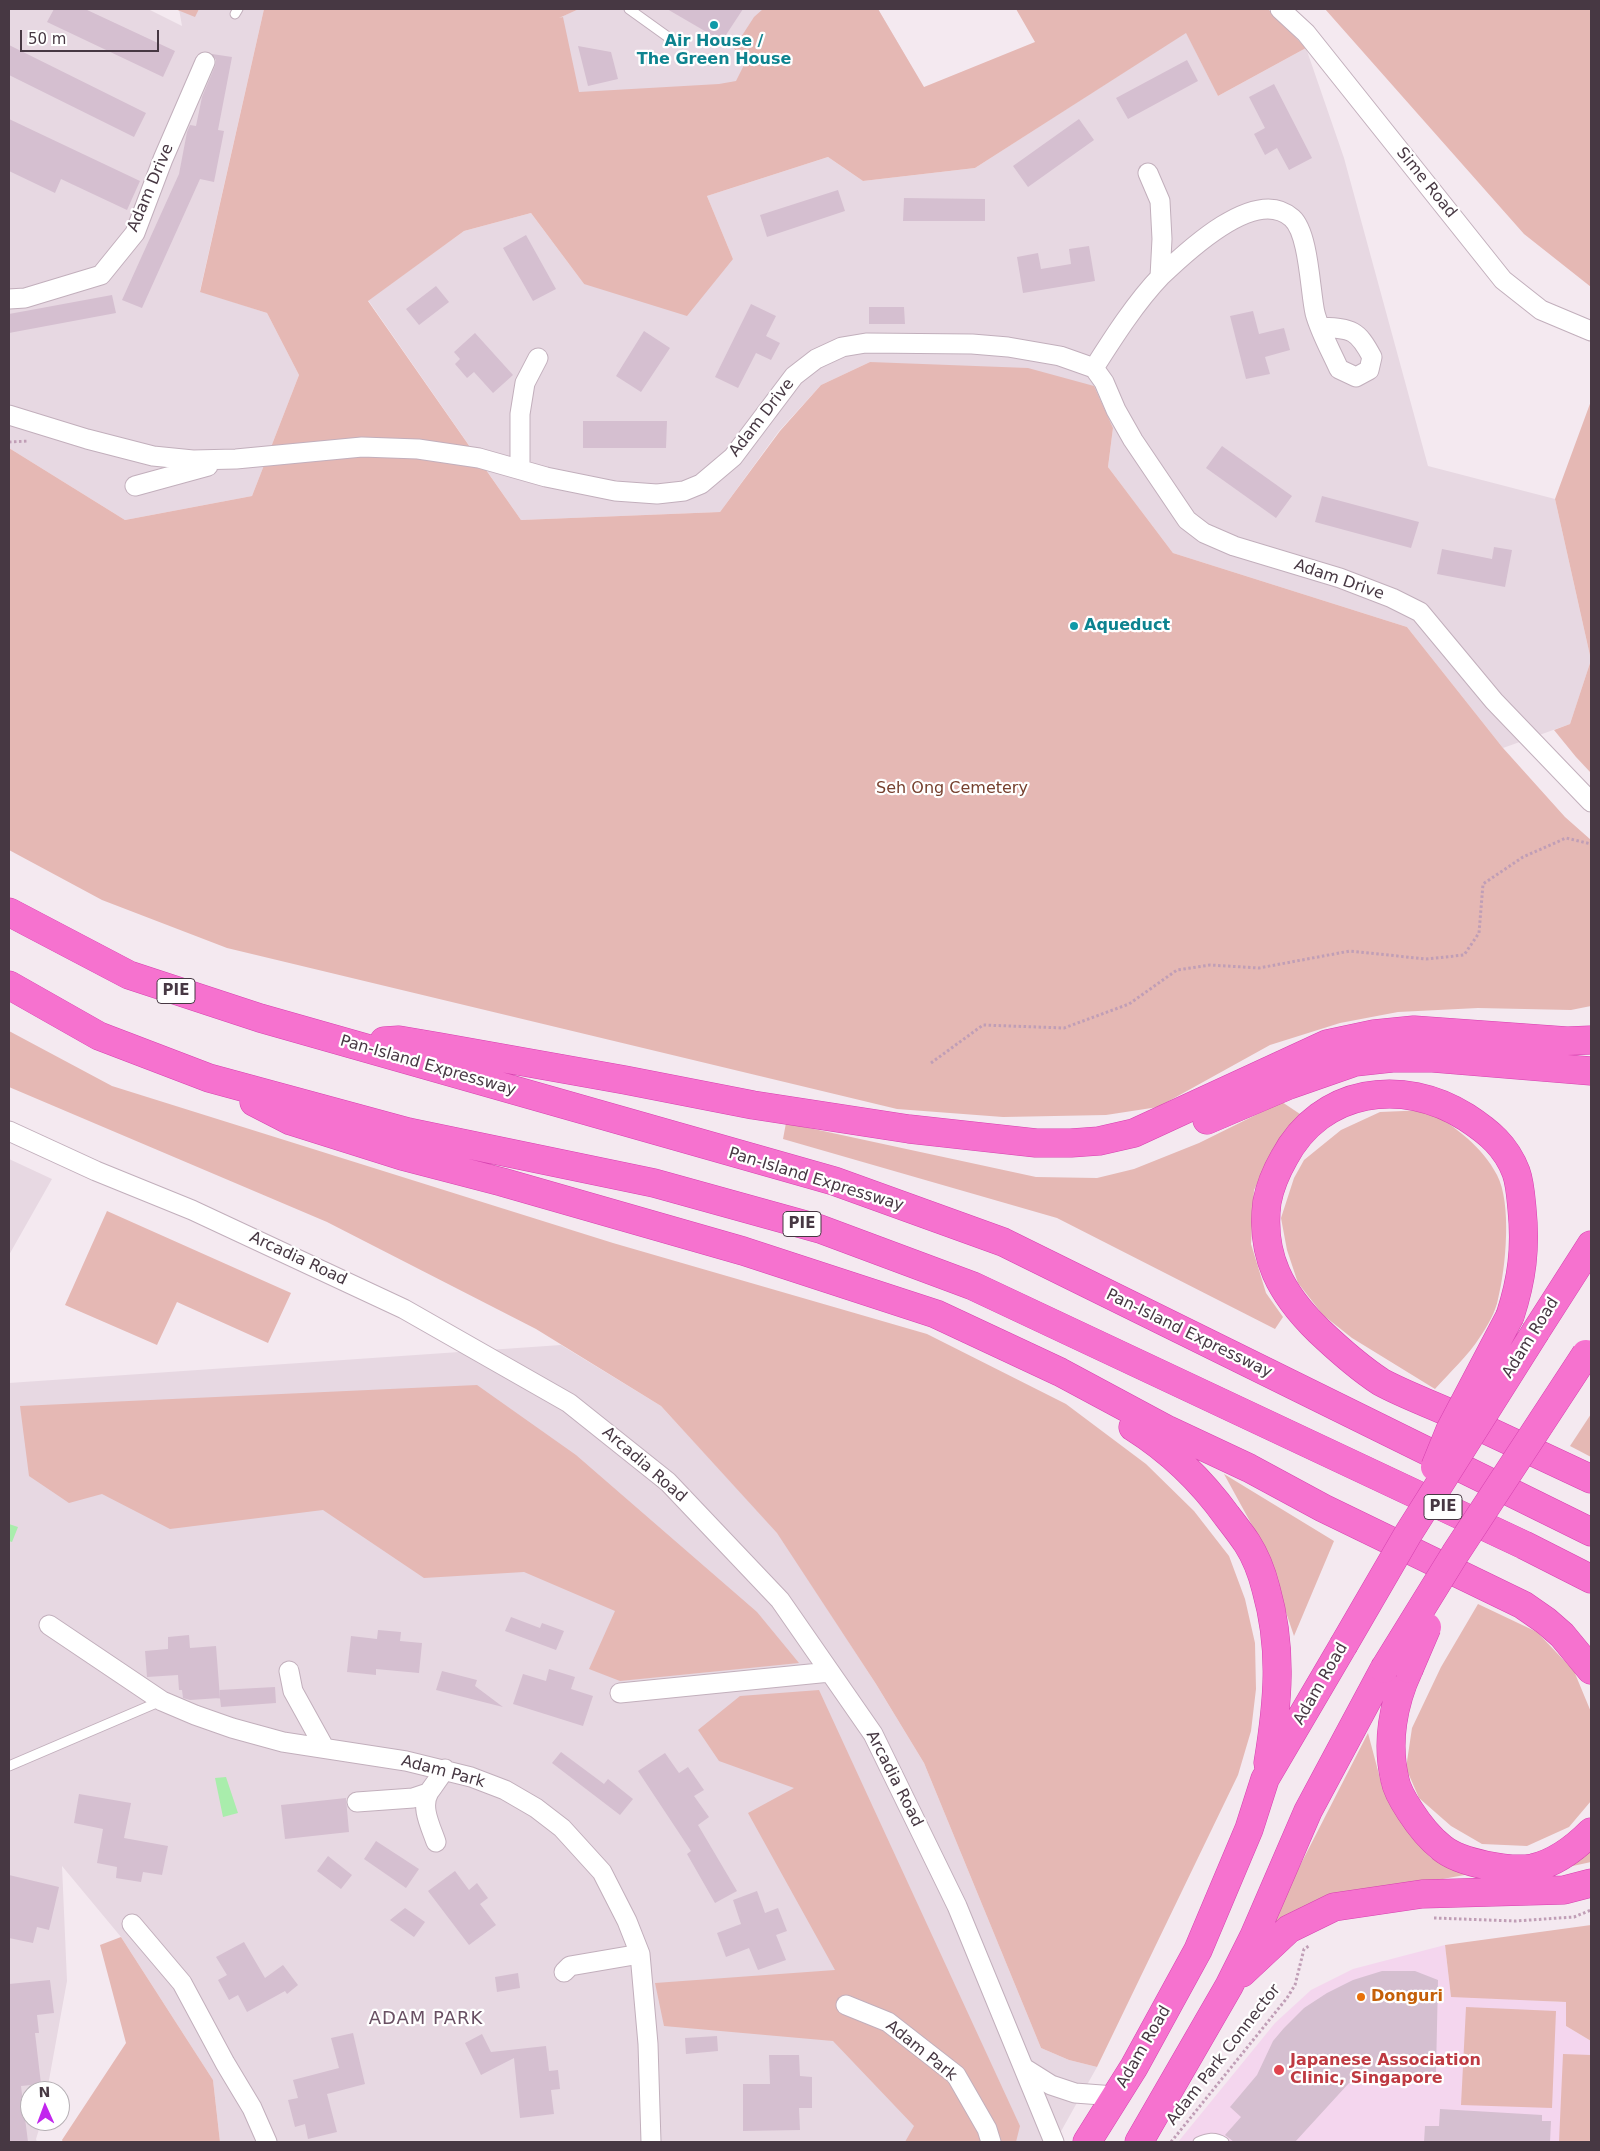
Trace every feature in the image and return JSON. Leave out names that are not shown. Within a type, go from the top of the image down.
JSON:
[{"type":"highway","name":"Pan-Island Expressway","points":[[9,912],[129,975],[260,1018],[834,1182],[1003,1242],[1591,1532]]},
{"type":"highway","name":"PIE","points":[[9,985],[99,1036],[209,1078],[408,1132],[654,1183],[820,1229],[973,1286],[1524,1545],[1591,1579]]},
{"type":"highway","points":[[353,1045],[399,1040],[753,1105],[909,1129],[1036,1143],[1099,1141],[1134,1133],[1327,1044],[1374,1034],[1414,1030],[1567,1041],[1591,1040]]},
{"type":"highway","points":[[1134,1133],[1148,1137],[1194,1126],[1289,1086],[1355,1062],[1392,1058],[1433,1058],[1591,1071]]},
{"type":"highway","points":[[209,1078],[300,1124],[402,1156],[502,1182],[743,1251],[871,1291],[936,1314],[1060,1372],[1168,1430],[1249,1468],[1323,1508],[1522,1605],[1546,1621],[1562,1635],[1591,1670]]},
{"type":"highway","points":[[1408,1534],[1450,1430],[1510,1316],[1518,1290],[1525,1250],[1524,1228],[1516,1172],[1494,1137],[1462,1115],[1420,1096],[1396,1093],[1376,1094],[1337,1105],[1320,1115],[1289,1148],[1276,1171],[1269,1191],[1265,1219],[1266,1242],[1272,1263],[1284,1291],[1318,1330],[1381,1382],[1591,1479]]},
{"type":"highway","name":"Adam Road","points":[[1087,2142],[1134,2066],[1198,1950],[1249,1829],[1265,1779],[1408,1534],[1591,1245]]},
{"type":"highway","points":[[1139,2142],[1229,1986],[1254,1936],[1308,1812],[1439,1599],[1455,1554],[1589,1350]]},
{"type":"highway","points":[[1060,1372],[1107,1410],[1138,1430],[1185,1466],[1212,1494],[1248,1544],[1261,1572],[1276,1632],[1278,1670],[1275,1721],[1265,1779]]},
{"type":"highway","points":[[1396,1669],[1402,1683],[1393,1717],[1390,1750],[1395,1782],[1405,1804],[1423,1831],[1443,1850],[1468,1860],[1497,1868],[1517,1869],[1534,1867],[1576,1847],[1591,1832]]},
{"type":"highway","points":[[1229,1986],[1289,1929],[1334,1907],[1422,1894],[1564,1890],[1591,1882]]},
{"type":"street","name":"Sime Road","points":[[1280,9],[1306,33],[1503,280],[1541,310],[1591,330]]},
{"type":"street","name":"Adam Drive","points":[[9,299],[25,298],[101,275],[136,233],[164,159],[205,62]]},
{"type":"street","points":[[1148,173],[1160,201],[1162,239],[1160,277]]},
{"type":"street","points":[[1094,368],[1117,332],[1160,277],[1204,238],[1245,213],[1260,209],[1278,211],[1293,218],[1301,235],[1309,263],[1316,314],[1321,327]]},
{"type":"street","name":"Adam Drive","points":[[9,415],[78,437],[152,456],[192,460],[236,459],[362,447],[418,449],[479,458],[520,470],[615,491],[657,494],[684,491],[701,484],[733,457],[794,376],[816,359],[842,347],[866,342],[930,342],[1008,347],[1060,356],[1094,368],[1104,382],[1116,410],[1133,440],[1187,520],[1204,533],[1219,540],[1340,578],[1392,598],[1420,612],[1494,701],[1591,802]]},
{"type":"street","points":[[520,470],[520,414],[525,383],[538,358]]},
{"type":"street","name":"Adam Drive","points":[[135,486],[236,459]]},
{"type":"street","name":"Arcadia Road","points":[[9,1130],[96,1171],[192,1210],[404,1308],[569,1403],[668,1482],[780,1600],[873,1734],[957,1906],[1054,2142]]},
{"type":"street","name":"Adam Park","points":[[49,1625],[162,1701],[232,1728],[283,1742],[324,1747],[471,1776],[505,1790],[536,1808],[562,1828],[602,1872],[627,1921],[640,1954],[648,2044],[651,2142]]},
{"type":"street","points":[[289,1670],[293,1691],[324,1747]]},
{"type":"street","points":[[620,1693],[830,1672]]},
{"type":"street","points":[[436,1842],[425,1802],[428,1793],[445,1770]]},
{"type":"street","points":[[357,1802],[413,1798],[428,1793]]},
{"type":"street","points":[[132,1924],[182,1983],[225,2063],[252,2108],[267,2142]]},
{"type":"street","points":[[564,1972],[570,1966],[640,1954]]},
{"type":"street","name":"Adam Park","points":[[846,2005],[888,2022],[956,2075],[988,2129],[991,2142]]},
{"type":"street","points":[[1024,2068],[1051,2085],[1076,2092],[1115,2096]]},
{"type":"lane","points":[[629,9],[668,37]]},
{"type":"lane","points":[[9,1766],[162,1701]]},
{"type":"lane","points":[[1198,2142],[1206,2138],[1213,2138],[1224,2142]]},
{"type":"path","points":[[931,1063],[984,1025],[1064,1028],[1129,1004],[1176,970],[1210,965],[1259,968],[1350,951],[1426,959],[1464,955],[1479,933],[1484,884],[1523,857],[1566,838],[1591,844]]},
{"type":"path","points":[[1427,1918],[1515,1921],[1574,1917],[1591,1910]]},
{"type":"path","name":"Adam Park Connector","points":[[1171,2142],[1287,1998],[1295,1985],[1304,1950],[1311,1945]]},
{"type":"shaded area","points":[[9,9],[148,9],[182,26],[179,9],[264,9],[200,291],[267,313],[299,375],[252,496],[125,520],[9,448]]},
{"type":"shaded area","points":[[579,9],[878,9],[924,88],[531,106],[535,28]]},
{"type":"shaded area","points":[[1186,32],[1218,96],[1306,48],[1344,158],[1428,466],[1555,499],[1591,660],[1570,724],[1503,748],[1407,627],[1173,553],[1108,467],[1113,428],[870,362],[821,385],[779,431],[720,512],[521,520],[368,300],[464,231],[531,213],[584,284],[733,259],[707,196],[828,157],[863,181],[975,168]]},
{"type":"shaded area","points":[[9,1159],[52,1179],[9,1255]]},
{"type":"shaded area","points":[[561,1345],[661,1406],[778,1533],[876,1684],[924,1763],[1041,2048],[1069,2060],[1097,2067],[1055,2142],[220,2142],[213,2080],[121,1937],[62,1866],[67,1981],[49,2081],[20,2081],[20,2131],[38,2131],[37,2142],[9,2142],[9,1383]]},
{"type":"shaded area","points":[[9,1524],[18,1527],[12,1542],[9,1541]]},
{"type":"shaded area","points":[[226,1777],[238,1813],[223,1817],[215,1778]]},
{"type":"shaded area","points":[[1445,1945],[1451,1996],[1566,2002],[1566,2026],[1591,2041],[1591,2142],[1178,2142],[1275,2023],[1311,1990],[1353,1969]]},
{"type":"green space","points":[[175,9],[199,9],[195,17]]},
{"type":"green space","name":"Seh Ong Cemetery","points":[[264,9],[579,9],[559,18],[563,17],[579,92],[719,84],[736,81],[744,65],[734,48],[754,17],[763,9],[878,9],[924,87],[1035,42],[1016,9],[1268,9],[1306,48],[1218,96],[1186,33],[975,168],[863,181],[828,157],[707,196],[733,259],[687,316],[584,284],[531,213],[464,231],[368,301],[521,520],[720,512],[780,431],[821,385],[870,362],[1028,368],[1094,386],[1113,428],[1108,467],[1173,553],[1407,627],[1503,748],[1565,817],[1591,840],[1591,1006],[1571,1010],[1478,1008],[1398,1012],[1340,1023],[1270,1045],[1158,1107],[1106,1115],[1003,1117],[897,1109],[227,948],[102,900],[9,850],[9,448],[125,520],[252,496],[299,375],[267,313],[200,292]]},
{"type":"green space","points":[[1325,9],[1591,9],[1591,287],[1524,234]]},
{"type":"green space","points":[[1591,401],[1591,660],[1555,499]]},
{"type":"green space","points":[[1591,660],[1591,773],[1554,730],[1570,724]]},
{"type":"green space","points":[[9,1031],[112,1086],[613,1243],[927,1334],[1066,1404],[1146,1464],[1194,1511],[1229,1556],[1245,1599],[1255,1643],[1256,1689],[1251,1731],[1238,1775],[1097,2067],[1069,2060],[1041,2048],[924,1763],[876,1684],[777,1533],[661,1406],[536,1329],[327,1222],[9,1087]]},
{"type":"green space","points":[[1282,1102],[1300,1114],[1276,1145],[1254,1190],[1251,1244],[1266,1293],[1283,1317],[1275,1329],[1057,1218],[783,1139],[786,1123],[1036,1177],[1097,1178],[1134,1169],[1199,1143]]},
{"type":"green space","points":[[1428,1110],[1467,1138],[1484,1155],[1497,1175],[1502,1187],[1506,1218],[1505,1254],[1501,1286],[1493,1314],[1483,1333],[1470,1351],[1435,1389],[1352,1338],[1323,1315],[1298,1283],[1287,1250],[1281,1218],[1294,1178],[1304,1160],[1341,1130],[1380,1112]]},
{"type":"green space","points":[[107,1211],[291,1293],[268,1343],[177,1302],[157,1345],[65,1305]]},
{"type":"green space","points":[[477,1385],[576,1455],[757,1612],[799,1663],[620,1681],[589,1669],[615,1611],[524,1572],[424,1578],[323,1510],[170,1529],[102,1494],[69,1503],[29,1476],[20,1406]]},
{"type":"green space","points":[[1591,1414],[1591,1457],[1570,1446]]},
{"type":"green space","points":[[1224,1474],[1334,1541],[1294,1636],[1264,1547]]},
{"type":"green space","points":[[1478,1604],[1537,1632],[1574,1671],[1591,1712],[1591,1801],[1569,1827],[1527,1846],[1482,1844],[1451,1826],[1419,1798],[1406,1768],[1412,1728],[1441,1667]]},
{"type":"green space","points":[[819,1690],[1020,2126],[1016,2142],[905,2142],[914,2126],[833,2041],[664,2026],[655,1983],[835,1970],[748,1813],[794,1788],[719,1761],[698,1730],[740,1696]]},
{"type":"green space","points":[[1368,1733],[1382,1786],[1406,1829],[1431,1858],[1470,1874],[1421,1883],[1268,1928]]},
{"type":"green space","points":[[1591,1847],[1591,1862],[1550,1871]]},
{"type":"green space","points":[[1591,1925],[1591,2041],[1566,2026],[1566,2002],[1451,1997],[1445,1945]]},
{"type":"green space","points":[[121,1937],[213,2080],[220,2142],[63,2142],[62,2140],[68,2131],[70,2131],[70,2128],[126,2043],[100,1945]]},
{"type":"green space","points":[[1466,2007],[1556,2011],[1552,2108],[1461,2105]]},
{"type":"green space","points":[[1563,2054],[1591,2055],[1591,2142],[1559,2142]]},
{"type":"building","points":[[54,9],[85,9],[175,51],[163,77],[47,22]]},
{"type":"building","name":"Air House / The Green House","points":[[667,9],[743,9],[722,41]]},
{"type":"building","points":[[9,45],[146,113],[134,137],[9,75]]},
{"type":"building","points":[[578,46],[611,52],[618,79],[588,86]]},
{"type":"building","points":[[212,54],[232,57],[218,130],[224,131],[214,182],[200,179],[142,308],[122,300],[179,174],[187,132],[190,125],[196,126],[202,97],[215,66],[216,60]]},
{"type":"building","points":[[1187,60],[1198,81],[1128,119],[1116,98]]},
{"type":"building","points":[[1274,84],[1312,158],[1289,170],[1277,148],[1265,155],[1254,134],[1265,128],[1249,97]]},
{"type":"building","points":[[9,119],[140,181],[127,210],[61,179],[55,193],[9,171]]},
{"type":"building","points":[[1079,119],[1094,140],[1028,187],[1013,166]]},
{"type":"building","points":[[838,190],[845,211],[767,237],[760,215]]},
{"type":"building","points":[[904,198],[985,199],[985,221],[903,221]]},
{"type":"building","points":[[526,235],[556,289],[533,301],[503,248]]},
{"type":"building","points":[[1089,246],[1095,281],[1023,293],[1017,257],[1038,253],[1041,269],[1071,264],[1069,249]]},
{"type":"building","points":[[436,286],[449,302],[419,325],[406,309]]},
{"type":"building","points":[[112,295],[116,313],[9,333],[9,314]]},
{"type":"building","points":[[751,304],[776,316],[766,336],[780,343],[771,360],[756,353],[738,388],[715,377]]},
{"type":"building","points":[[869,307],[904,307],[905,324],[869,324]]},
{"type":"building","points":[[1253,311],[1259,334],[1284,328],[1290,350],[1265,357],[1270,374],[1246,379],[1230,316]]},
{"type":"building","points":[[644,331],[670,348],[641,392],[616,376]]},
{"type":"building","points":[[475,333],[513,375],[493,393],[474,372],[467,378],[455,364],[460,359],[454,352]]},
{"type":"building","points":[[583,421],[667,421],[666,448],[583,448]]},
{"type":"building","points":[[1222,446],[1292,496],[1276,518],[1206,468]]},
{"type":"building","points":[[1322,496],[1419,522],[1411,548],[1315,522]]},
{"type":"building","points":[[1494,547],[1512,550],[1505,587],[1437,574],[1442,549],[1492,559]]},
{"type":"building","points":[[511,1617],[540,1628],[542,1623],[564,1631],[556,1650],[505,1631]]},
{"type":"building","points":[[378,1630],[401,1632],[400,1641],[422,1643],[419,1673],[376,1669],[376,1675],[347,1672],[351,1636],[377,1639]]},
{"type":"building","points":[[189,1635],[190,1648],[216,1646],[220,1698],[190,1700],[183,1698],[182,1690],[179,1690],[178,1675],[147,1677],[145,1651],[168,1649],[168,1637]]},
{"type":"building","points":[[549,1669],[575,1677],[571,1689],[593,1696],[583,1726],[513,1704],[523,1674],[546,1681]]},
{"type":"building","points":[[442,1671],[477,1680],[475,1686],[503,1707],[436,1690]]},
{"type":"building","points":[[275,1687],[276,1703],[221,1707],[219,1690]]},
{"type":"building","points":[[561,1752],[604,1784],[608,1779],[633,1799],[620,1815],[552,1763]]},
{"type":"building","points":[[665,1753],[679,1773],[688,1767],[704,1790],[694,1796],[709,1817],[698,1825],[737,1891],[715,1903],[687,1854],[691,1851],[638,1771]]},
{"type":"building","points":[[79,1794],[131,1803],[124,1838],[168,1846],[162,1875],[143,1872],[141,1882],[116,1878],[117,1867],[97,1863],[103,1829],[74,1823]]},
{"type":"building","points":[[346,1798],[349,1832],[285,1839],[281,1805]]},
{"type":"building","points":[[376,1841],[419,1869],[406,1888],[364,1859]]},
{"type":"building","points":[[328,1856],[352,1875],[341,1889],[317,1871]]},
{"type":"building","points":[[455,1871],[469,1890],[477,1883],[488,1898],[480,1904],[496,1925],[469,1945],[428,1891]]},
{"type":"building","points":[[9,1875],[59,1887],[49,1930],[37,1927],[33,1943],[9,1938]]},
{"type":"building","points":[[757,1891],[765,1913],[778,1908],[787,1931],[776,1935],[786,1960],[758,1970],[749,1948],[726,1957],[717,1933],[741,1924],[733,1900]]},
{"type":"building","points":[[405,1908],[425,1922],[414,1937],[390,1920]]},
{"type":"building","points":[[244,1942],[265,1978],[283,1965],[298,1985],[287,1994],[285,1991],[247,2012],[238,1995],[229,2000],[218,1980],[227,1975],[216,1957]]},
{"type":"building","points":[[1382,1971],[1415,1971],[1438,1980],[1436,2072],[1349,2083],[1295,2142],[1234,2142],[1225,2135],[1241,2117],[1230,2107],[1257,2075],[1273,2041],[1284,2028],[1304,2008],[1327,1993],[1353,1980]]},
{"type":"building","points":[[518,1973],[520,1988],[497,1992],[495,1977]]},
{"type":"building","points":[[50,1980],[54,2013],[37,2015],[39,2033],[35,2033],[41,2081],[20,2081],[20,2131],[27,2131],[28,2142],[9,2142],[9,1984]]},
{"type":"building","points":[[353,2033],[365,2084],[327,2094],[337,2132],[308,2139],[305,2124],[295,2127],[288,2100],[298,2098],[293,2080],[339,2068],[331,2038]]},
{"type":"building","points":[[482,2034],[491,2052],[546,2046],[549,2071],[558,2070],[560,2089],[551,2090],[554,2114],[520,2118],[514,2058],[481,2075],[465,2043]]},
{"type":"building","points":[[717,2036],[718,2051],[686,2054],[685,2038]]},
{"type":"building","points":[[769,2055],[799,2055],[800,2076],[812,2077],[812,2108],[799,2108],[800,2130],[743,2131],[743,2084],[770,2084]]},
{"type":"building","points":[[1440,2109],[1542,2115],[1542,2121],[1551,2121],[1550,2142],[1424,2142],[1425,2126],[1439,2126]]},
{"type":"place","name":"Air House / The Green House","points":[[714,25]]},
{"type":"place","name":"Aqueduct","points":[[1074,626]]},
{"type":"place","name":"Donguri","points":[[1361,1997]]},
{"type":"place","name":"Japanese Association Clinic, Singapore","points":[[1279,2070]]},
{"type":"district","name":"ADAM PARK","points":[[426,2019]]}]
